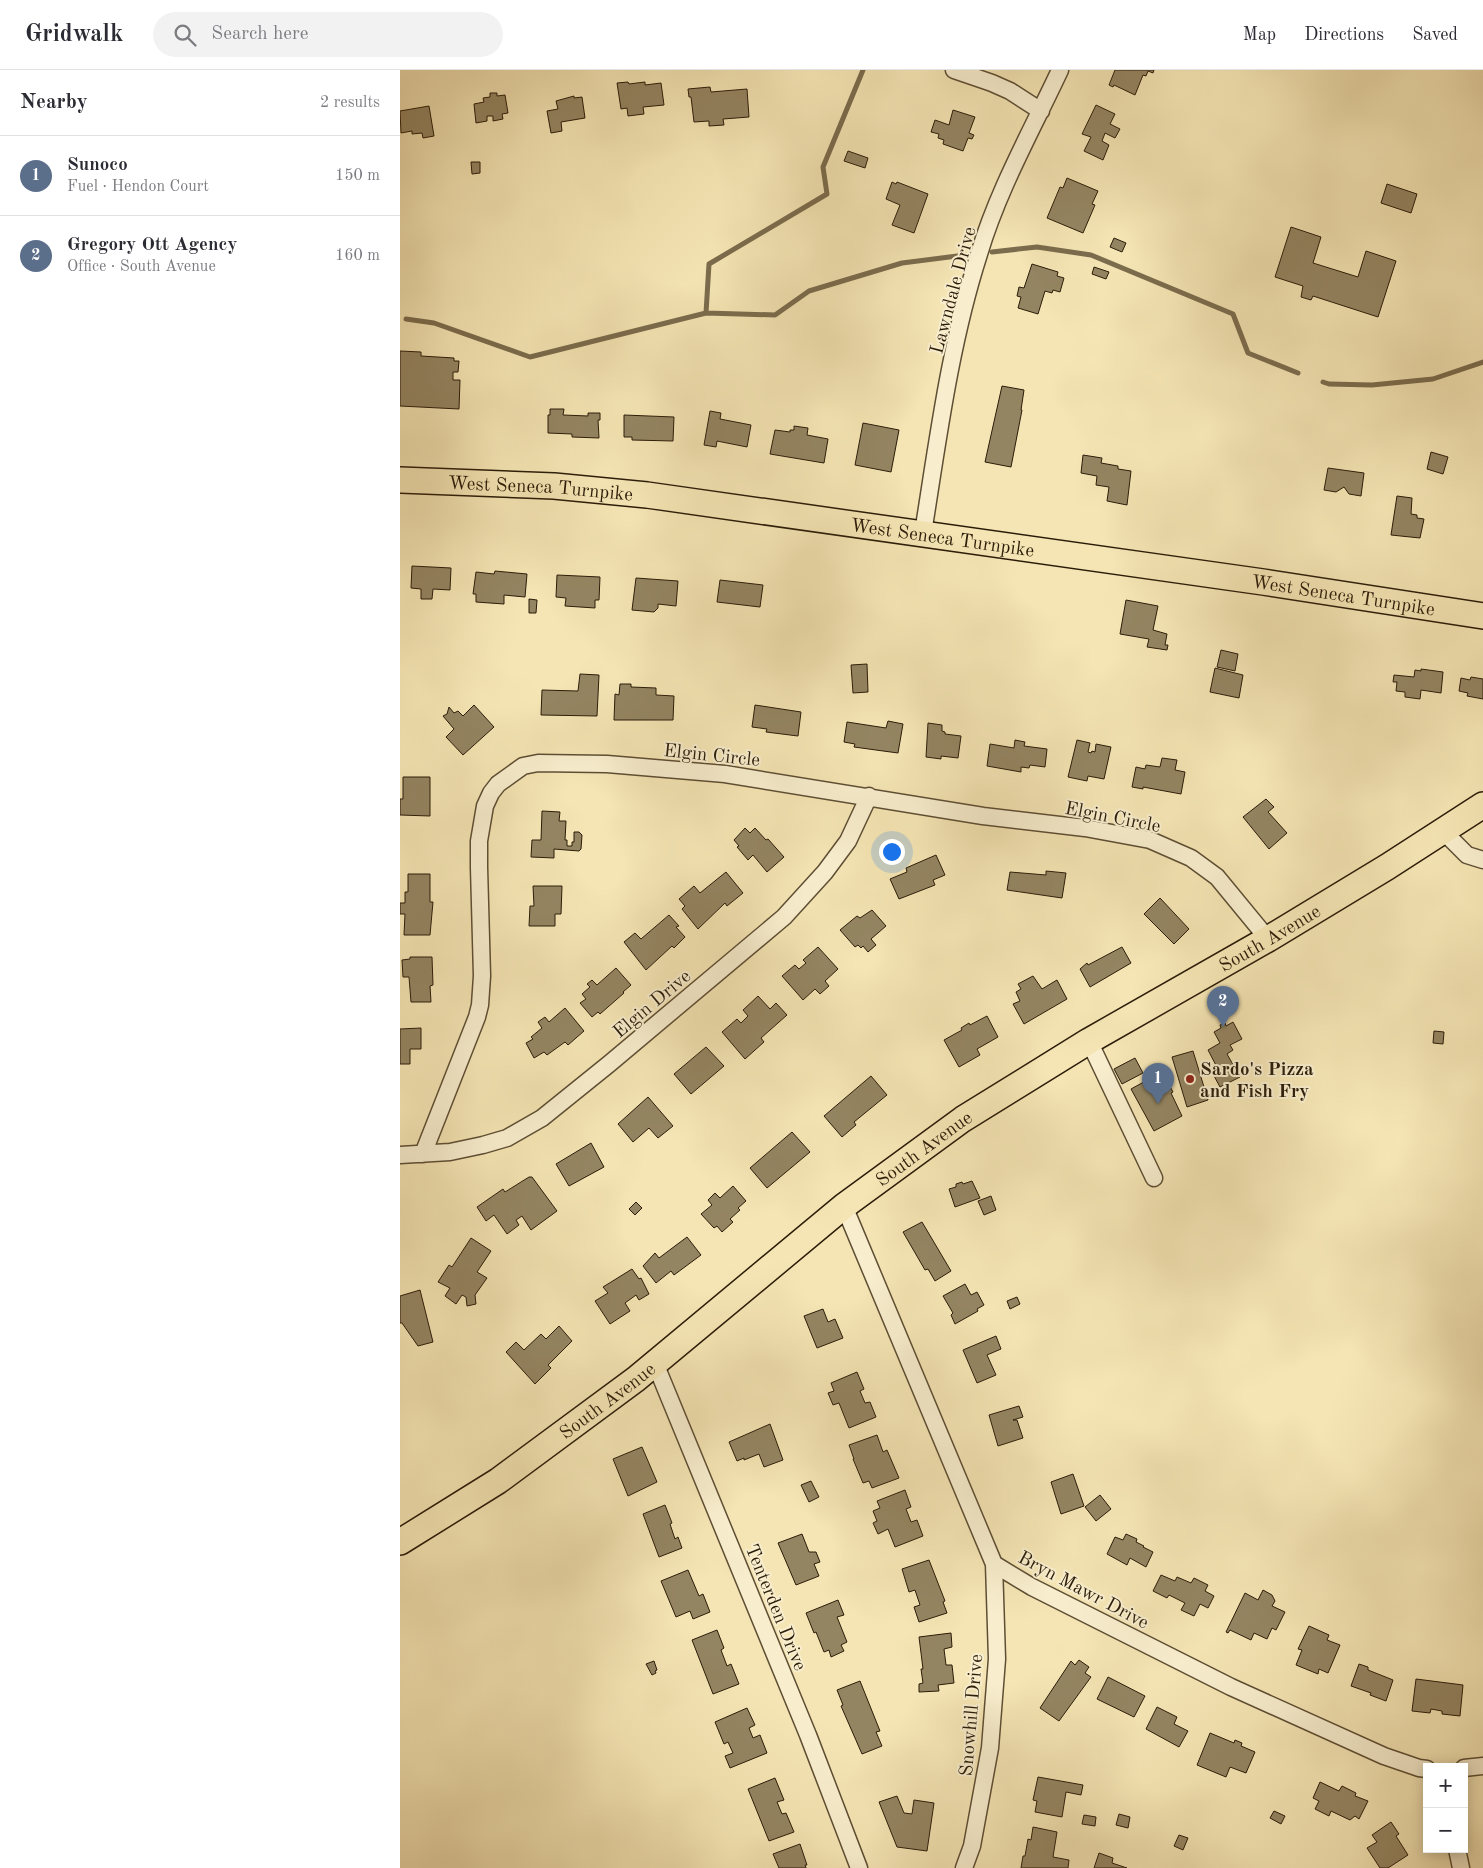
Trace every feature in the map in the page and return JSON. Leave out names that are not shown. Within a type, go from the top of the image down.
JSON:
[{"type":"main road","name":"West Seneca Turnpike","points":[[400,480],[554,486],[648,495],[1264,582],[1483,616]]},
{"type":"main road","name":"South Avenue","points":[[400,1542],[498,1481],[636,1379],[844,1206],[964,1119],[1088,1041],[1268,939],[1444,832],[1483,805]]},
{"type":"street","points":[[954,70],[1010,91],[1041,111]]},
{"type":"street","name":"Lawndale Drive","points":[[923,533],[961,318],[979,253],[996,207],[1060,70]]},
{"type":"street","name":"Elgin Circle","points":[[423,1154],[480,1005],[482,976],[479,841],[485,806],[498,784],[523,766],[538,763],[606,764],[725,774],[869,796],[982,816],[1085,828],[1150,840],[1192,858],[1217,877],[1268,939]]},
{"type":"street","name":"Elgin Drive","points":[[400,1155],[450,1152],[484,1145],[507,1138],[542,1118],[610,1064],[784,917],[825,872],[848,841],[869,796]]},
{"type":"street","points":[[1444,832],[1467,854],[1483,860]]},
{"type":"street","points":[[1088,1041],[1154,1178]]},
{"type":"street","name":"Bryn Mawr Drive","points":[[844,1206],[994,1564],[1032,1587],[1231,1687],[1384,1756],[1423,1768]]},
{"type":"street","name":"Tenterden Drive","points":[[655,1363],[804,1726],[858,1868]]},
{"type":"street","name":"Snowhill Drive","points":[[964,1868],[972,1846],[990,1748],[997,1659],[994,1564]]},
{"type":"street","points":[[1468,1768],[1483,1766]]},
{"type":"street","points":[[1458,1853],[1461,1868]]},
{"type":"building","points":[[1115,70],[1154,70],[1153,73],[1148,71],[1146,76],[1143,75],[1135,95],[1114,85],[1113,87],[1109,85]]},
{"type":"building","points":[[628,82],[629,84],[645,82],[645,85],[661,83],[664,105],[643,107],[644,114],[628,116],[627,108],[621,109],[617,83]]},
{"type":"building","points":[[710,87],[711,92],[747,89],[749,117],[723,119],[724,125],[709,126],[709,121],[694,122],[691,97],[689,97],[688,89]]},
{"type":"building","points":[[490,93],[497,93],[497,96],[505,95],[508,113],[502,114],[503,119],[493,121],[493,116],[487,116],[487,121],[476,123],[474,104],[484,102],[483,98],[490,97]]},
{"type":"building","points":[[574,96],[574,98],[582,97],[585,118],[561,122],[562,131],[551,133],[547,111],[558,109],[556,101]]},
{"type":"building","points":[[1096,105],[1115,114],[1110,124],[1120,129],[1115,138],[1105,133],[1102,141],[1109,145],[1103,160],[1084,151],[1091,137],[1082,134]]},
{"type":"building","points":[[429,106],[434,136],[423,138],[422,133],[412,134],[412,131],[401,133],[400,111]]},
{"type":"building","points":[[953,110],[975,117],[969,133],[974,135],[972,139],[968,138],[963,151],[943,144],[944,140],[938,138],[939,134],[931,132],[935,120],[949,125]]},
{"type":"building","points":[[848,151],[868,158],[865,168],[844,161]]},
{"type":"building","points":[[471,162],[480,162],[480,173],[472,174]]},
{"type":"building","points":[[1067,178],[1098,191],[1092,204],[1095,205],[1083,233],[1047,218],[1060,187],[1063,188]]},
{"type":"building","points":[[892,182],[896,184],[897,182],[928,194],[914,233],[892,225],[900,205],[886,199]]},
{"type":"building","points":[[1387,184],[1417,194],[1411,213],[1381,203]]},
{"type":"building","points":[[1291,227],[1321,237],[1313,263],[1358,277],[1366,251],[1396,261],[1378,317],[1313,296],[1311,300],[1301,297],[1303,286],[1275,277]]},
{"type":"building","points":[[1114,238],[1126,243],[1122,252],[1110,247]]},
{"type":"building","points":[[1032,264],[1058,272],[1057,276],[1064,278],[1060,292],[1053,290],[1052,293],[1045,291],[1038,314],[1018,308],[1021,297],[1017,296],[1019,287],[1024,288]]},
{"type":"building","points":[[1094,267],[1109,272],[1106,279],[1092,274]]},
{"type":"building","points":[[400,351],[421,352],[421,356],[454,358],[454,361],[459,361],[458,372],[453,372],[453,380],[460,380],[459,409],[400,406]]},
{"type":"building","points":[[1002,386],[1024,390],[1011,467],[985,462]]},
{"type":"building","points":[[550,409],[564,409],[563,415],[588,416],[588,413],[600,413],[600,420],[598,420],[599,438],[572,437],[572,434],[548,433]]},
{"type":"building","points":[[710,411],[721,413],[720,419],[751,425],[747,447],[717,441],[716,447],[704,445]]},
{"type":"building","points":[[624,415],[674,417],[673,441],[632,440],[632,437],[624,437]]},
{"type":"building","points":[[863,423],[899,430],[891,472],[855,465]]},
{"type":"building","points":[[794,426],[808,428],[807,435],[828,439],[824,463],[770,454],[775,430],[790,432],[790,430],[794,430]]},
{"type":"building","points":[[1431,452],[1448,457],[1443,474],[1427,469]]},
{"type":"building","points":[[1083,455],[1102,458],[1101,463],[1131,471],[1127,505],[1107,501],[1109,487],[1096,485],[1097,476],[1081,473]]},
{"type":"building","points":[[1328,468],[1364,473],[1361,496],[1349,494],[1344,487],[1336,492],[1324,490]]},
{"type":"building","points":[[1397,496],[1412,498],[1411,514],[1417,515],[1417,518],[1424,519],[1420,538],[1391,535]]},
{"type":"building","points":[[412,566],[451,568],[450,590],[433,589],[432,599],[421,599],[421,589],[411,588]]},
{"type":"building","points":[[495,571],[527,574],[525,597],[504,595],[504,604],[476,602],[476,594],[473,594],[476,572],[494,574]]},
{"type":"building","points":[[557,575],[600,577],[599,600],[595,600],[595,608],[565,606],[566,598],[556,597]]},
{"type":"building","points":[[636,578],[678,581],[676,606],[658,604],[658,608],[654,612],[632,610]]},
{"type":"building","points":[[720,580],[763,585],[760,607],[717,602]]},
{"type":"building","points":[[529,599],[537,600],[536,613],[529,613]]},
{"type":"building","points":[[1126,600],[1158,606],[1153,630],[1167,634],[1165,645],[1168,645],[1167,650],[1147,647],[1149,639],[1120,634]]},
{"type":"building","points":[[1221,650],[1238,654],[1235,671],[1217,667]]},
{"type":"building","points":[[867,664],[868,692],[853,693],[851,665]]},
{"type":"building","points":[[1215,668],[1243,675],[1239,698],[1210,692]]},
{"type":"building","points":[[1421,669],[1443,672],[1441,693],[1421,690],[1420,699],[1405,697],[1405,692],[1396,691],[1397,682],[1393,682],[1394,675],[1414,677],[1415,670],[1421,671]]},
{"type":"building","points":[[580,674],[599,675],[597,716],[541,715],[542,690],[578,691]]},
{"type":"building","points":[[1471,677],[1483,679],[1483,699],[1467,696],[1468,693],[1459,691],[1461,678],[1470,680]]},
{"type":"building","points":[[620,684],[631,684],[631,687],[656,688],[656,695],[674,696],[673,720],[614,720],[615,694],[619,695]]},
{"type":"building","points":[[474,705],[494,727],[463,755],[446,737],[454,729],[443,716],[447,714],[449,707],[454,713],[458,711],[463,716]]},
{"type":"building","points":[[755,705],[801,712],[798,736],[766,732],[767,729],[752,727]]},
{"type":"building","points":[[888,721],[903,724],[898,753],[854,747],[855,744],[844,742],[847,722],[886,728]]},
{"type":"building","points":[[928,723],[942,725],[942,731],[945,734],[961,736],[958,758],[941,756],[941,759],[926,757]]},
{"type":"building","points":[[1015,740],[1025,742],[1024,746],[1047,749],[1045,767],[1030,765],[1029,768],[1021,767],[1021,772],[987,766],[990,744],[1014,748]]},
{"type":"building","points":[[1077,740],[1090,743],[1088,752],[1091,753],[1092,751],[1095,752],[1096,744],[1111,747],[1104,779],[1088,776],[1087,781],[1068,777]]},
{"type":"building","points":[[1162,758],[1177,760],[1175,770],[1185,772],[1181,794],[1143,787],[1143,789],[1132,787],[1136,767],[1145,769],[1146,765],[1160,767]]},
{"type":"building","points":[[403,777],[430,777],[430,816],[400,815],[400,799],[403,799]]},
{"type":"building","points":[[1266,799],[1274,807],[1268,812],[1287,833],[1269,849],[1243,817]]},
{"type":"building","points":[[542,811],[560,812],[559,821],[566,821],[565,840],[567,840],[567,846],[572,846],[572,842],[574,842],[574,832],[579,832],[582,835],[581,849],[579,851],[554,849],[554,858],[531,857],[532,840],[541,840]]},
{"type":"building","points":[[745,828],[750,833],[755,828],[784,857],[767,872],[753,855],[748,860],[737,847],[739,846],[734,840]]},
{"type":"building","points":[[936,855],[945,875],[933,880],[935,885],[899,899],[890,879],[907,872],[906,868]]},
{"type":"building","points":[[1046,871],[1066,873],[1062,898],[1007,890],[1010,872],[1046,875]]},
{"type":"building","points":[[726,872],[743,893],[727,906],[725,903],[698,929],[682,909],[685,906],[679,899],[694,886],[700,893]]},
{"type":"building","points":[[408,874],[430,874],[430,902],[433,902],[430,935],[404,935],[405,914],[400,914],[400,903],[405,903],[405,892],[408,892]]},
{"type":"building","points":[[533,886],[562,886],[561,914],[555,914],[555,926],[529,926],[530,906],[534,906]]},
{"type":"building","points":[[1160,898],[1189,929],[1174,944],[1144,914]]},
{"type":"building","points":[[872,910],[886,926],[871,939],[876,945],[868,952],[863,946],[861,948],[858,945],[855,947],[840,930],[857,916],[860,918]]},
{"type":"building","points":[[669,915],[679,926],[676,927],[685,937],[674,948],[672,946],[646,970],[624,942],[635,933],[641,939]]},
{"type":"building","points":[[818,947],[838,969],[825,981],[829,986],[820,994],[815,989],[803,1000],[782,976],[795,965],[799,969],[806,963],[803,960]]},
{"type":"building","points":[[1122,947],[1131,963],[1090,987],[1080,969],[1087,963],[1088,965]]},
{"type":"building","points":[[410,957],[432,957],[433,985],[430,986],[431,1002],[411,1002],[409,977],[403,977],[402,960],[410,959]]},
{"type":"building","points":[[616,968],[631,985],[600,1014],[598,1012],[592,1017],[580,1003],[586,999],[582,994],[590,987],[587,984],[592,980],[597,985]]},
{"type":"building","points":[[1033,976],[1042,989],[1057,980],[1067,999],[1024,1024],[1013,1004],[1020,1001],[1016,992],[1021,989],[1018,984]]},
{"type":"building","points":[[758,996],[770,1009],[776,1003],[787,1015],[761,1038],[764,1042],[745,1059],[722,1032],[737,1019],[741,1023],[748,1016],[743,1010]]},
{"type":"building","points":[[565,1008],[584,1031],[568,1045],[565,1042],[547,1055],[544,1052],[534,1058],[526,1043],[533,1039],[531,1037],[542,1028],[538,1022],[545,1017],[549,1022]]},
{"type":"building","points":[[987,1016],[998,1037],[977,1049],[980,1055],[959,1067],[944,1040],[962,1030],[961,1028],[969,1023],[970,1025]]},
{"type":"building","points":[[1233,1022],[1242,1039],[1230,1045],[1233,1050],[1227,1054],[1240,1077],[1220,1087],[1213,1074],[1219,1071],[1208,1050],[1220,1043],[1214,1032],[1221,1028],[1220,1025],[1225,1023],[1226,1026]]},
{"type":"building","points":[[421,1028],[421,1049],[410,1049],[410,1064],[400,1064],[400,1029]]},
{"type":"building","points":[[1434,1031],[1444,1032],[1443,1044],[1433,1043]]},
{"type":"building","points":[[706,1047],[724,1066],[691,1094],[674,1074]]},
{"type":"building","name":"Sardo's Pizza and Fish Fry","points":[[1193,1051],[1208,1100],[1187,1107],[1172,1057]]},
{"type":"building","points":[[1135,1058],[1143,1073],[1122,1084],[1114,1069]]},
{"type":"building","points":[[1162,1072],[1173,1092],[1171,1093],[1182,1116],[1154,1131],[1131,1089]]},
{"type":"building","points":[[871,1076],[887,1095],[854,1122],[856,1125],[842,1137],[824,1116]]},
{"type":"building","points":[[648,1097],[673,1126],[658,1138],[649,1128],[633,1142],[618,1124]]},
{"type":"building","points":[[792,1132],[810,1152],[767,1188],[750,1168]]},
{"type":"building","points":[[591,1143],[604,1167],[569,1186],[556,1164]]},
{"type":"building","points":[[532,1177],[557,1211],[531,1230],[522,1216],[516,1220],[519,1225],[507,1234],[494,1215],[486,1221],[477,1207],[503,1189],[505,1192]]},
{"type":"building","points":[[972,1181],[980,1198],[955,1207],[949,1189],[956,1187],[956,1184]]},
{"type":"building","points":[[733,1186],[746,1201],[730,1219],[733,1222],[722,1232],[717,1226],[714,1228],[701,1214],[712,1205],[708,1200],[715,1193],[720,1198]]},
{"type":"building","points":[[991,1196],[996,1210],[984,1215],[978,1201]]},
{"type":"building","points":[[636,1202],[642,1208],[635,1215],[629,1209]]},
{"type":"building","points":[[922,1222],[951,1271],[935,1281],[928,1269],[925,1270],[903,1232]]},
{"type":"building","points":[[687,1237],[701,1255],[674,1275],[671,1271],[656,1283],[643,1266],[655,1253],[659,1258]]},
{"type":"building","points":[[471,1238],[491,1251],[477,1272],[487,1278],[475,1295],[476,1304],[467,1306],[466,1297],[462,1295],[456,1304],[445,1296],[450,1288],[438,1282],[449,1265],[452,1267]]},
{"type":"building","points":[[632,1269],[639,1279],[641,1278],[649,1294],[639,1300],[636,1295],[625,1303],[630,1311],[610,1324],[595,1301],[608,1293],[603,1287]]},
{"type":"building","points":[[965,1284],[971,1295],[977,1292],[984,1305],[977,1309],[978,1311],[955,1324],[951,1315],[953,1313],[943,1296]]},
{"type":"building","points":[[420,1290],[433,1342],[418,1346],[402,1323],[400,1323],[400,1296]]},
{"type":"building","points":[[1017,1297],[1020,1304],[1010,1309],[1007,1301]]},
{"type":"building","points":[[823,1309],[828,1322],[835,1319],[843,1338],[817,1348],[804,1316]]},
{"type":"building","points":[[559,1326],[572,1341],[548,1365],[551,1368],[535,1384],[506,1352],[516,1342],[524,1350],[541,1334],[546,1339]]},
{"type":"building","points":[[996,1336],[1001,1349],[987,1355],[996,1375],[977,1383],[963,1350]]},
{"type":"building","points":[[857,1372],[864,1389],[860,1391],[865,1403],[870,1402],[876,1417],[849,1428],[839,1403],[833,1405],[828,1393],[834,1391],[831,1383]]},
{"type":"building","points":[[1019,1406],[1023,1417],[1013,1420],[1017,1420],[1023,1438],[998,1446],[989,1415]]},
{"type":"building","points":[[770,1424],[783,1460],[764,1467],[759,1454],[737,1461],[729,1442]]},
{"type":"building","points":[[877,1435],[883,1452],[887,1450],[899,1478],[872,1488],[869,1481],[863,1483],[849,1445]]},
{"type":"building","points":[[642,1447],[657,1482],[628,1496],[613,1459]]},
{"type":"building","points":[[1073,1474],[1084,1506],[1061,1514],[1051,1482]]},
{"type":"building","points":[[811,1481],[819,1497],[809,1502],[801,1485]]},
{"type":"building","points":[[905,1490],[911,1507],[906,1509],[911,1522],[917,1520],[923,1536],[895,1547],[888,1529],[878,1534],[873,1523],[877,1521],[873,1511],[880,1508],[877,1501]]},
{"type":"building","points":[[1100,1495],[1111,1509],[1096,1521],[1085,1507]]},
{"type":"building","points":[[665,1505],[672,1523],[670,1524],[675,1539],[678,1537],[682,1548],[659,1557],[643,1514]]},
{"type":"building","points":[[802,1534],[809,1552],[816,1552],[820,1562],[814,1564],[819,1576],[796,1585],[778,1543]]},
{"type":"building","points":[[1126,1534],[1137,1539],[1136,1542],[1153,1552],[1146,1567],[1130,1558],[1127,1565],[1107,1554],[1115,1537],[1123,1540]]},
{"type":"building","points":[[929,1560],[945,1601],[943,1602],[947,1613],[919,1622],[914,1607],[920,1605],[915,1590],[909,1592],[902,1569]]},
{"type":"building","points":[[688,1570],[699,1596],[703,1594],[710,1612],[693,1619],[690,1611],[676,1617],[661,1581]]},
{"type":"building","points":[[1161,1575],[1175,1581],[1177,1577],[1191,1583],[1194,1578],[1208,1585],[1205,1591],[1214,1596],[1208,1608],[1200,1604],[1194,1616],[1181,1610],[1185,1603],[1169,1595],[1167,1598],[1153,1591]]},
{"type":"building","points":[[1263,1590],[1272,1595],[1275,1601],[1272,1606],[1285,1612],[1276,1630],[1272,1628],[1267,1639],[1254,1633],[1251,1640],[1230,1630],[1228,1633],[1226,1632],[1245,1593],[1258,1600]]},
{"type":"building","points":[[838,1600],[844,1615],[837,1617],[847,1642],[841,1645],[844,1651],[831,1657],[829,1650],[824,1652],[806,1613]]},
{"type":"building","points":[[1309,1626],[1329,1635],[1327,1640],[1340,1645],[1328,1673],[1319,1669],[1318,1674],[1296,1665],[1302,1650],[1298,1649]]},
{"type":"building","points":[[717,1630],[724,1648],[721,1650],[727,1666],[731,1664],[739,1684],[713,1694],[692,1640]]},
{"type":"building","points":[[951,1633],[952,1647],[944,1649],[946,1665],[952,1665],[954,1683],[938,1685],[939,1691],[919,1692],[919,1684],[923,1683],[921,1669],[923,1669],[919,1637]]},
{"type":"building","points":[[1079,1660],[1089,1667],[1085,1673],[1091,1677],[1059,1721],[1040,1708],[1071,1661],[1075,1665]]},
{"type":"building","points":[[654,1661],[657,1670],[652,1675],[646,1664]]},
{"type":"building","points":[[1359,1664],[1368,1667],[1368,1670],[1393,1680],[1386,1701],[1351,1686]]},
{"type":"building","points":[[1108,1677],[1145,1696],[1134,1717],[1097,1699]]},
{"type":"building","points":[[1416,1679],[1463,1685],[1460,1716],[1442,1714],[1442,1711],[1431,1709],[1430,1713],[1412,1711]]},
{"type":"building","points":[[860,1681],[880,1731],[876,1732],[882,1746],[862,1754],[841,1706],[843,1705],[837,1690]]},
{"type":"building","points":[[1157,1707],[1177,1717],[1174,1724],[1188,1731],[1179,1747],[1146,1729]]},
{"type":"building","points":[[747,1708],[755,1725],[749,1728],[753,1738],[760,1735],[767,1753],[730,1768],[725,1756],[733,1753],[728,1742],[724,1744],[715,1722]]},
{"type":"building","points":[[1210,1733],[1234,1743],[1235,1740],[1242,1743],[1241,1746],[1255,1752],[1246,1773],[1230,1767],[1226,1777],[1197,1765]]},
{"type":"building","points":[[1038,1777],[1083,1785],[1081,1795],[1066,1792],[1062,1817],[1035,1812],[1037,1801],[1033,1800]]},
{"type":"building","points":[[775,1778],[784,1800],[777,1802],[782,1814],[786,1813],[794,1832],[769,1841],[748,1789]]},
{"type":"building","points":[[1320,1782],[1339,1791],[1342,1786],[1356,1793],[1355,1796],[1368,1801],[1359,1819],[1355,1816],[1350,1820],[1331,1811],[1329,1816],[1315,1809],[1319,1801],[1313,1798]]},
{"type":"building","points":[[897,1796],[904,1813],[912,1814],[914,1800],[934,1803],[927,1851],[897,1847],[879,1802]]},
{"type":"building","points":[[1274,1811],[1285,1816],[1281,1824],[1270,1818]]},
{"type":"building","points":[[1119,1814],[1130,1817],[1128,1828],[1116,1825]]},
{"type":"building","points":[[1084,1815],[1096,1817],[1095,1826],[1082,1824]]},
{"type":"building","points":[[1391,1822],[1399,1834],[1396,1836],[1408,1855],[1388,1868],[1380,1868],[1367,1848],[1377,1842],[1372,1835]]},
{"type":"building","points":[[1033,1827],[1057,1832],[1053,1857],[1069,1860],[1068,1868],[1021,1868],[1028,1839],[1031,1840]]},
{"type":"building","points":[[1179,1835],[1188,1838],[1183,1850],[1174,1846]]},
{"type":"building","points":[[800,1844],[807,1865],[805,1865],[806,1868],[779,1868],[773,1854]]},
{"type":"building","points":[[1099,1853],[1113,1858],[1112,1863],[1127,1868],[1094,1868]]},
{"type":"waterway","points":[[706,313],[709,264],[827,194],[823,167],[863,70]]},
{"type":"waterway","points":[[992,252],[1037,247],[1091,255],[1233,314],[1248,353],[1298,373]]},
{"type":"waterway","points":[[406,319],[434,323],[530,357],[706,313],[775,315],[809,291],[902,263],[965,255]]},
{"type":"waterway","points":[[1323,382],[1329,384],[1372,385],[1433,379],[1483,362]]},
{"type":"place","name":"Gregory Ott Agency","points":[[1223,1027]]},
{"type":"place","name":"Sardo's Pizza and Fish Fry","points":[[1190,1079]]},
{"type":"place","name":"Sunoco","points":[[1158,1104]]}]
